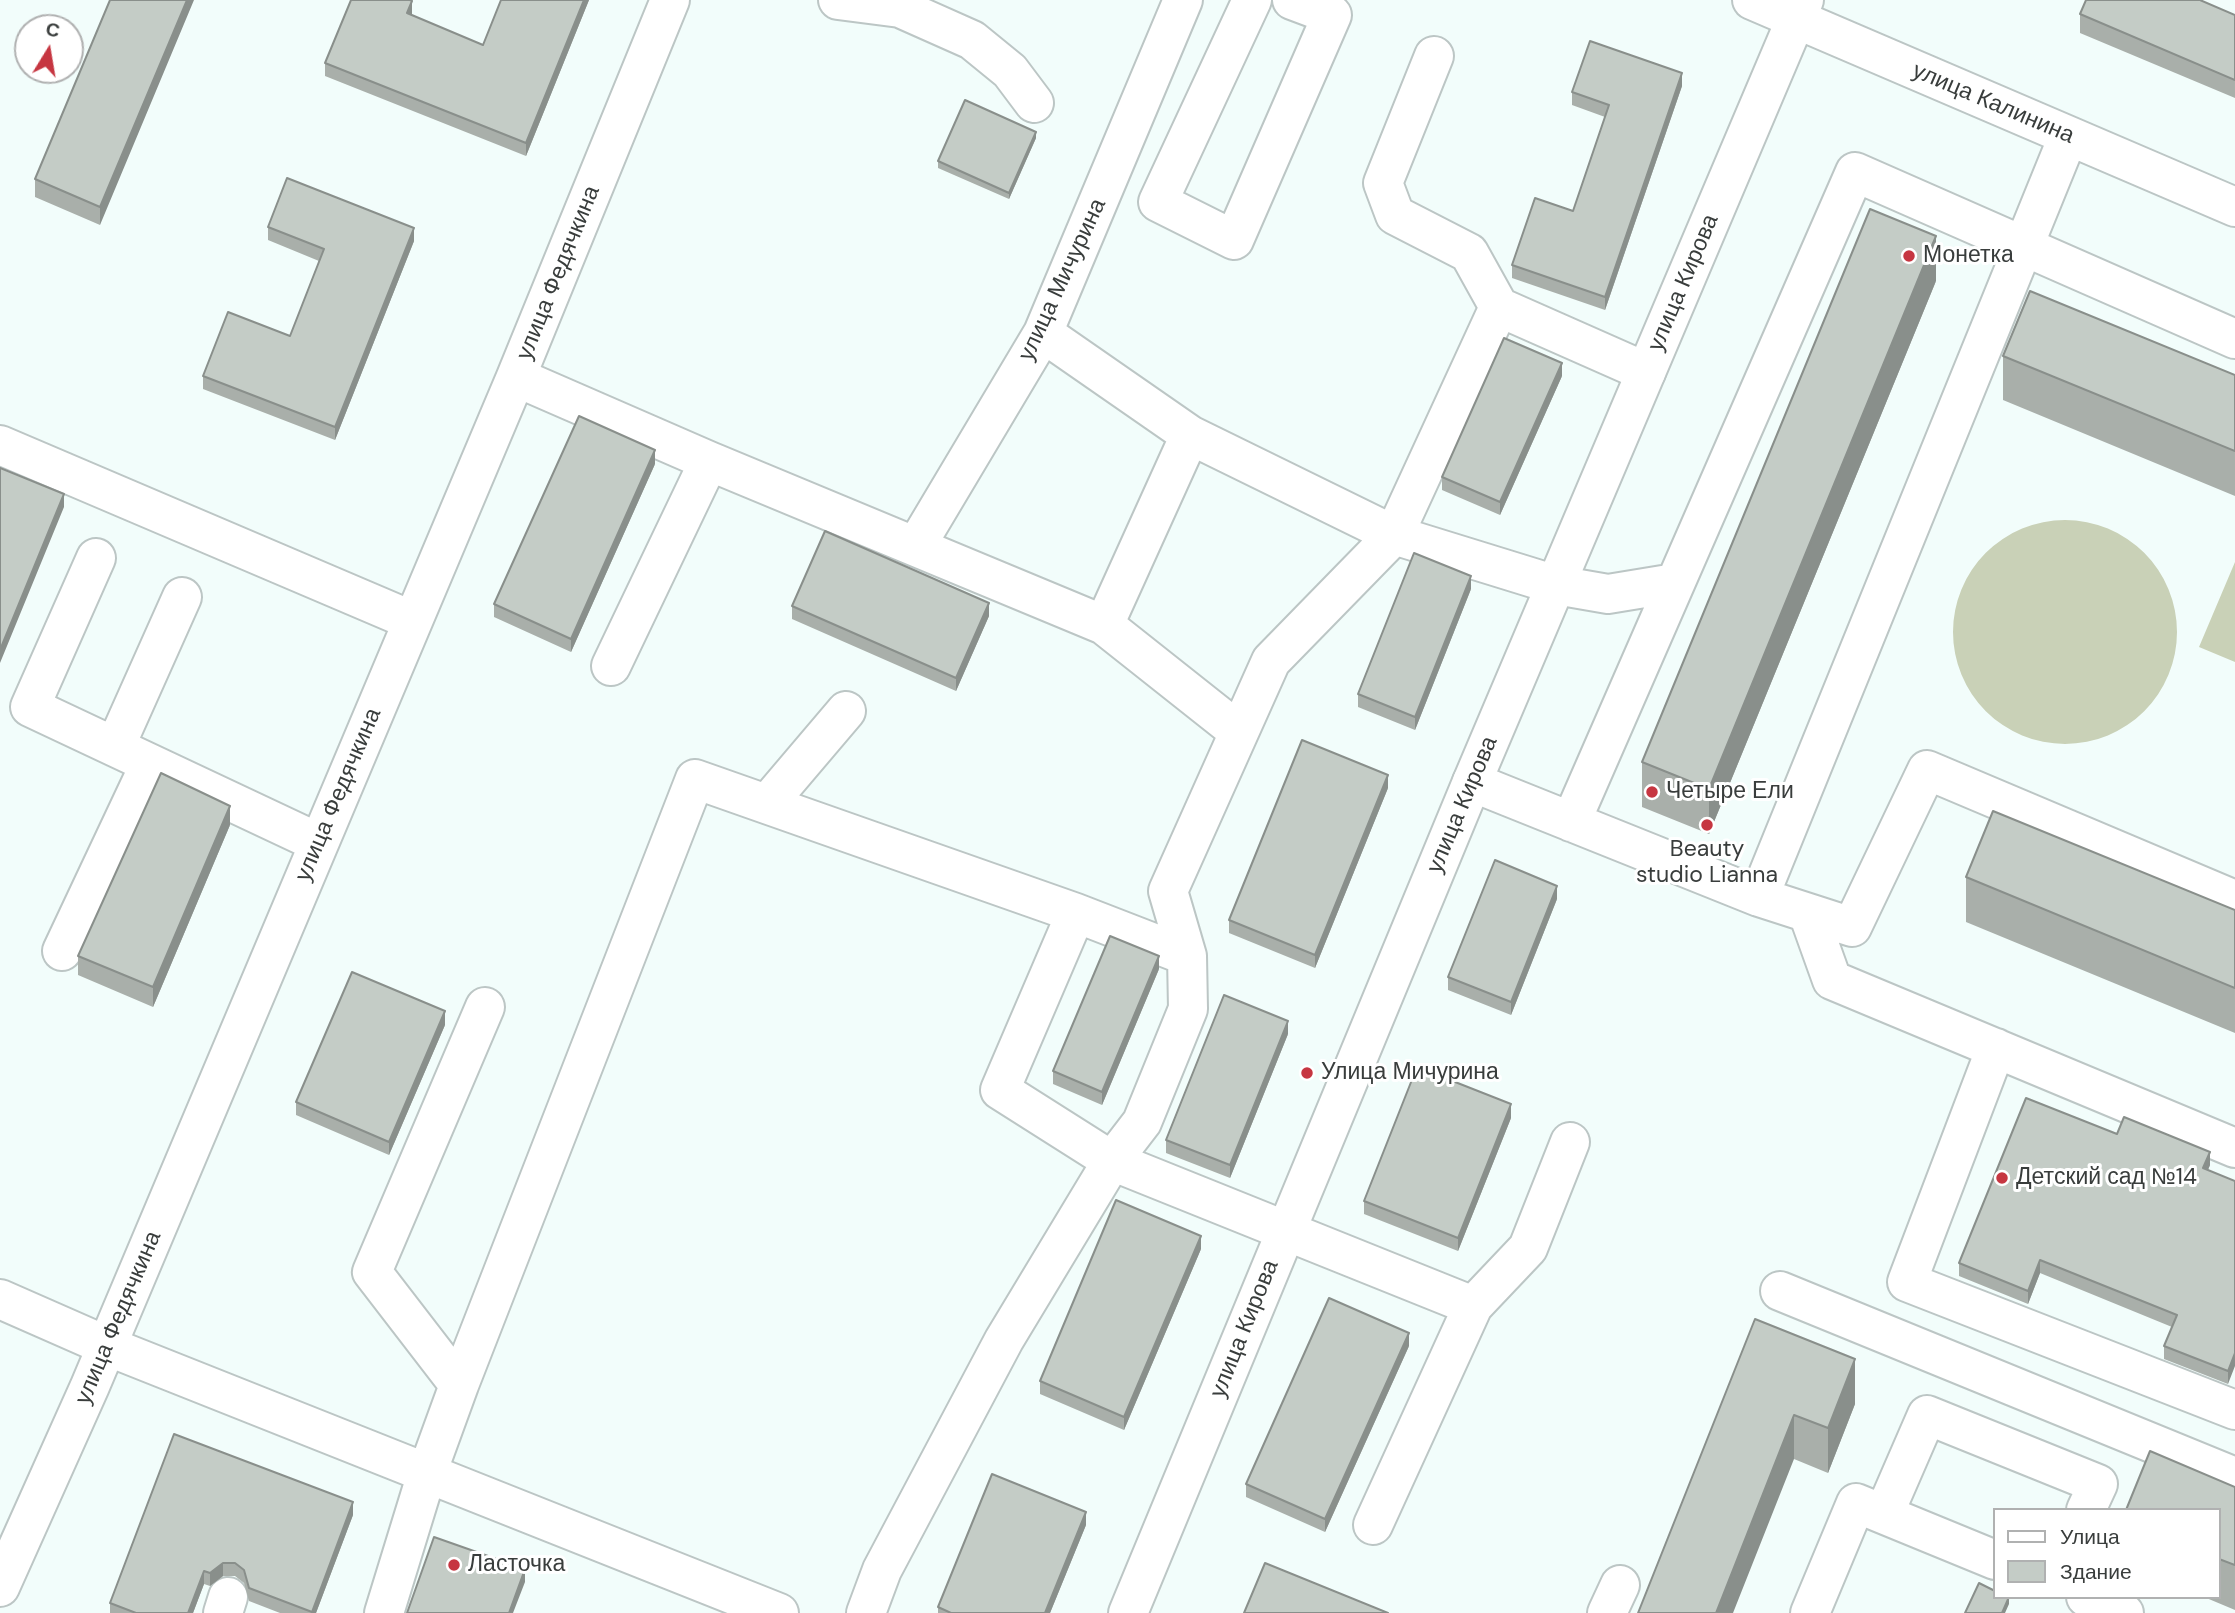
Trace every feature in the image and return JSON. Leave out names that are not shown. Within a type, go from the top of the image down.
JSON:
[{"type":"street","name":"улица Федячкина","points":[[0,1587],[107,1346],[516,377],[670,0]]},
{"type":"street","points":[[838,0],[901,4],[972,40],[1010,71],[1034,103]]},
{"type":"street","name":"улица Мичурина","points":[[916,546],[1043,333],[1183,0]]},
{"type":"street","points":[[1252,0],[1158,202],[1234,240],[1332,15],[1292,0]]},
{"type":"street","name":"улица Калинина","points":[[1752,0],[1800,9],[2068,137],[2235,207]]},
{"type":"street","name":"улица Кирова","points":[[1128,1613],[1472,782],[1800,9]]},
{"type":"street","points":[[1434,56],[1382,183],[1395,215],[1469,253],[1499,307],[1646,372]]},
{"type":"street","points":[[1759,897],[2068,137]]},
{"type":"street","points":[[1571,822],[1855,172],[2235,339]]},
{"type":"street","points":[[866,1613],[882,1570],[1004,1340],[1112,1161],[1142,1122],[1188,1009],[1187,956],[1168,891],[1271,661],[1394,535],[1499,307]]},
{"type":"street","points":[[1043,333],[1190,435],[1394,535],[1556,585],[1608,594],[1675,583]]},
{"type":"street","points":[[516,377],[709,461],[1104,625],[1240,732]]},
{"type":"street","points":[[1104,625],[1190,435]]},
{"type":"street","points":[[0,445],[413,621]]},
{"type":"street","points":[[611,666],[709,461]]},
{"type":"street","points":[[96,558],[30,707],[319,843]]},
{"type":"street","points":[[115,747],[182,597]]},
{"type":"street","points":[[767,804],[846,711]]},
{"type":"street","points":[[62,951],[150,764]]},
{"type":"street","points":[[1472,782],[1759,897],[1852,927],[1927,770],[2235,900]]},
{"type":"street","points":[[384,1613],[427,1473],[459,1385],[695,779],[1076,913],[1187,956]]},
{"type":"street","points":[[1076,913],[1000,1090],[1112,1161],[1473,1306]]},
{"type":"street","points":[[1808,913],[1832,980],[2235,1148]]},
{"type":"street","points":[[459,1385],[372,1272],[485,1007]]},
{"type":"street","points":[[1996,1048],[1907,1282],[2235,1410]]},
{"type":"street","points":[[1373,1525],[1473,1306],[1528,1248],[1570,1142]]},
{"type":"street","points":[[1780,1291],[2235,1477]]},
{"type":"street","points":[[0,1299],[107,1346],[779,1613]]},
{"type":"street","points":[[1884,1514],[1927,1415],[2098,1484],[2087,1508]]},
{"type":"street","points":[[1810,1613],[1856,1503],[1994,1560]]},
{"type":"street","points":[[2091,1599],[2124,1613]]},
{"type":"green space","points":[[2065,520],[2108,529],[2127,539],[2144,553],[2158,570],[2168,589],[2177,632],[2168,675],[2158,694],[2144,711],[2127,725],[2108,735],[2065,744],[2022,735],[2003,725],[1986,711],[1972,694],[1962,675],[1953,632],[1962,589],[1972,570],[1986,553],[2003,539],[2022,529]]},
{"type":"green space","points":[[2235,562],[2235,662],[2199,647]]},
{"type":"building","points":[[110,0],[187,0],[100,207],[35,179],[75,84],[84,84],[84,62]]},
{"type":"building","points":[[351,0],[410,0],[412,1],[407,13],[483,45],[501,0],[584,0],[526,143],[325,63]]},
{"type":"building","points":[[2086,0],[2200,0],[2235,15],[2235,80],[2080,14]]},
{"type":"building","points":[[1590,41],[1682,73],[1605,297],[1512,265],[1535,198],[1573,211],[1609,105],[1572,92]]},
{"type":"building","points":[[965,100],[1036,132],[1009,193],[938,161]]},
{"type":"building","points":[[287,178],[414,228],[335,427],[203,376],[228,312],[290,336],[324,249],[268,227]]},
{"type":"building","points":[[1870,209],[1936,236],[1709,789],[1642,762]]},
{"type":"building","points":[[2030,291],[2235,375],[2235,451],[2003,356]]},
{"type":"building","points":[[1504,338],[1562,363],[1500,502],[1442,477]]},
{"type":"building","points":[[579,416],[655,450],[571,639],[494,604]]},
{"type":"building","points":[[0,468],[64,494],[0,650]]},
{"type":"building","points":[[825,531],[989,603],[956,678],[792,606]]},
{"type":"building","points":[[1414,553],[1471,576],[1415,717],[1358,694]]},
{"type":"building","points":[[1302,740],[1388,775],[1315,955],[1229,920]]},
{"type":"building","points":[[161,773],[230,806],[153,987],[78,956]]},
{"type":"building","points":[[1993,811],[2235,910],[2235,988],[1966,877]]},
{"type":"building","points":[[1495,860],[1557,886],[1511,1002],[1448,977]]},
{"type":"building","points":[[1110,936],[1159,956],[1102,1092],[1053,1071]]},
{"type":"building","points":[[352,972],[445,1011],[389,1142],[296,1102]]},
{"type":"building","points":[[1224,995],[1288,1021],[1230,1165],[1166,1140]]},
{"type":"building","points":[[1417,1067],[1511,1104],[1458,1238],[1364,1201]]},
{"type":"building","points":[[2026,1098],[2117,1134],[2124,1117],[2210,1152],[2203,1168],[2235,1181],[2235,1353],[2228,1371],[2164,1346],[2177,1315],[2040,1260],[2028,1291],[1959,1263]]},
{"type":"building","points":[[1116,1200],[1201,1236],[1124,1417],[1040,1381]]},
{"type":"building","points":[[1329,1298],[1409,1333],[1325,1519],[1246,1484]]},
{"type":"building","points":[[1755,1319],[1855,1359],[1828,1428],[1794,1415],[1716,1613],[1638,1613]]},
{"type":"building","points":[[174,1434],[353,1502],[312,1612],[249,1588],[244,1570],[235,1563],[223,1563],[210,1573],[204,1571],[188,1613],[136,1613],[110,1603]]},
{"type":"building","points":[[2150,1451],[2235,1487],[2235,1565],[2221,1560],[2221,1508],[2127,1508]]},
{"type":"building","points":[[992,1474],[1086,1512],[1045,1613],[951,1613],[938,1607]]},
{"type":"building","name":"Ласточка","points":[[434,1537],[525,1569],[509,1613],[407,1613]]},
{"type":"building","points":[[1265,1563],[1388,1613],[1244,1613]]},
{"type":"building","points":[[1979,1583],[1994,1590],[1994,1599],[2008,1599],[2002,1613],[1965,1613]]},
{"type":"place","name":"Монетка","points":[[1909,256]]},
{"type":"place","name":"Четыре Ели","points":[[1652,792]]},
{"type":"place","name":"Beauty studio Lianna","points":[[1707,825]]},
{"type":"place","name":"Улица Мичурина","points":[[1307,1073]]},
{"type":"place","name":"Детский сад №14","points":[[2002,1178]]},
{"type":"place","name":"Ласточка","points":[[454,1565]]}]
